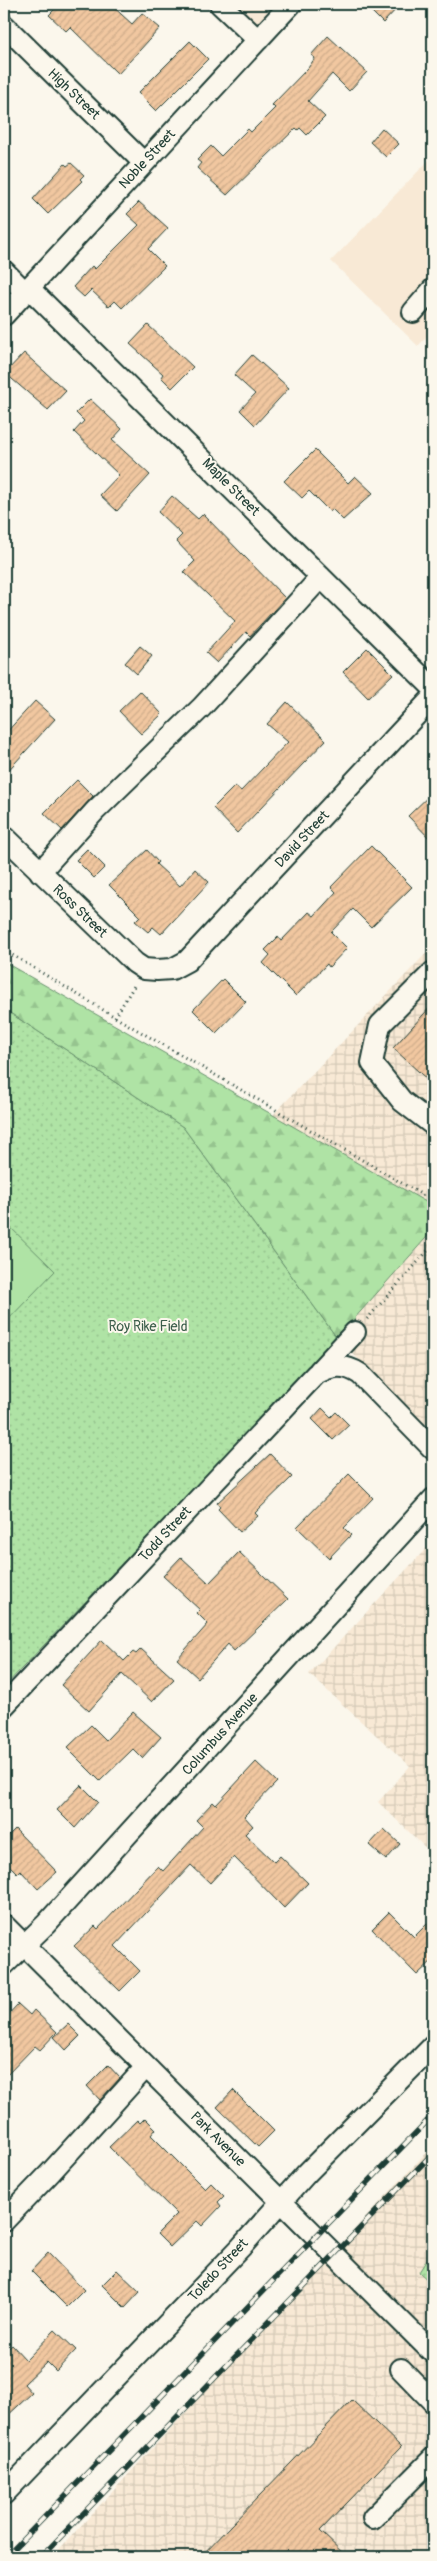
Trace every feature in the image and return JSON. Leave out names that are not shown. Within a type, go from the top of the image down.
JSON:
[{"type":"street","points":[[220,4],[258,40]]},
{"type":"street","name":"Noble Street","points":[[4,315],[291,4]]},
{"type":"street","name":"High Street","points":[[4,25],[144,163]]},
{"type":"street","name":"Maple Street","points":[[4,271],[27,290],[322,577],[433,688]]},
{"type":"street","points":[[412,312],[433,289]]},
{"type":"street","points":[[40,872],[95,811],[202,707],[322,577]]},
{"type":"street","name":"David Street","points":[[144,969],[165,970],[179,966],[187,961],[433,697]]},
{"type":"street","name":"Ross Street","points":[[4,836],[125,954],[144,969]]},
{"type":"street","points":[[433,972],[380,1025],[372,1064],[402,1101],[433,1125]]},
{"type":"street","name":"Todd Street","points":[[4,1706],[323,1370],[355,1332]]},
{"type":"street","points":[[323,1370],[349,1367],[360,1374],[433,1449]]},
{"type":"street","name":"Columbus Avenue","points":[[4,1966],[46,1924],[433,1499]]},
{"type":"street","name":"Park Avenue","points":[[4,1925],[280,2202],[433,2351]]},
{"type":"street","name":"Toledo Street","points":[[4,2494],[241,2246],[280,2202],[433,2046]]},
{"type":"street","points":[[4,2221],[146,2067]]},
{"type":"street","points":[[401,2369],[433,2402]]},
{"type":"street","points":[[374,2518],[433,2458]]},
{"type":"path","points":[[4,950],[115,1017],[433,1200]]},
{"type":"path","points":[[115,1017],[144,969]]},
{"type":"path","points":[[355,1332],[433,1245]]},
{"type":"shaded area","points":[[224,4],[304,4],[265,44]]},
{"type":"shaded area","points":[[433,156],[433,330],[418,346],[331,261]]},
{"type":"shaded area","points":[[433,946],[433,1206],[273,1115]]},
{"type":"shaded area","points":[[433,1230],[433,1432],[337,1338]]},
{"type":"shaded area","points":[[433,1541],[433,1855],[378,1802],[410,1766],[309,1674]]},
{"type":"shaded area","points":[[433,2145],[433,2250],[419,2272],[433,2285],[433,2557],[52,2557]]},
{"type":"green space","points":[[4,962],[433,1206],[433,1230],[337,1338],[183,1127],[4,1009]]},
{"type":"green space","name":"Roy Rike Field","points":[[4,1009],[183,1127],[337,1338],[4,1687]]},
{"type":"green space","points":[[4,1221],[55,1271],[4,1324]]},
{"type":"green space","points":[[433,2250],[433,2285],[419,2272]]},
{"type":"building","points":[[60,4],[110,4],[132,24],[142,13],[160,28],[118,74],[70,27],[66,31],[49,15]]},
{"type":"building","points":[[364,4],[401,4],[383,23]]},
{"type":"building","points":[[328,36],[367,72],[349,91],[332,74],[308,101],[325,117],[307,135],[300,128],[298,130],[296,128],[227,195],[197,168],[201,163],[197,160],[211,146],[221,156],[248,129],[251,132],[275,108],[272,105],[308,68],[315,58],[311,55]]},
{"type":"building","points":[[190,41],[208,59],[156,111],[138,93]]},
{"type":"building","points":[[382,128],[399,144],[386,157],[370,142]]},
{"type":"building","points":[[71,163],[84,175],[80,179],[82,181],[48,214],[33,199],[65,164],[67,166]]},
{"type":"building","points":[[139,202],[168,228],[148,249],[165,266],[122,308],[115,301],[109,307],[91,290],[84,297],[73,287],[92,266],[95,269],[139,225],[127,214]]},
{"type":"building","points":[[148,325],[193,367],[172,388],[161,377],[163,374],[130,344]]},
{"type":"building","points":[[24,353],[66,391],[48,410],[5,373]]},
{"type":"building","points":[[252,355],[289,388],[255,425],[240,410],[255,394],[234,375]]},
{"type":"building","points":[[90,399],[122,429],[112,440],[150,475],[117,511],[100,495],[119,475],[74,432],[84,421],[76,413]]},
{"type":"building","points":[[315,450],[348,483],[355,476],[373,493],[343,520],[332,509],[330,512],[309,491],[302,498],[284,481]]},
{"type":"building","points":[[172,496],[198,519],[203,514],[285,598],[250,636],[246,632],[217,663],[206,653],[235,621],[184,572],[195,561],[176,541],[182,535],[158,512]]},
{"type":"building","points":[[140,646],[152,656],[137,674],[125,663]]},
{"type":"building","points":[[367,648],[393,674],[368,698],[343,672]]},
{"type":"building","points":[[140,691],[162,714],[141,734],[119,711]]},
{"type":"building","points":[[35,701],[55,719],[4,775],[4,735]]},
{"type":"building","points":[[287,702],[326,740],[237,833],[213,808],[235,786],[241,791],[288,742],[267,724]]},
{"type":"building","points":[[77,780],[93,796],[62,830],[44,813]]},
{"type":"building","points":[[433,792],[433,842],[408,816]]},
{"type":"building","points":[[371,846],[412,887],[371,927],[353,909],[331,932],[347,948],[329,967],[327,964],[296,996],[263,963],[270,955],[265,950],[278,937],[281,941],[309,912],[314,916],[336,892],[331,887]]},
{"type":"building","points":[[87,849],[105,867],[94,878],[76,860]]},
{"type":"building","points":[[147,850],[158,862],[156,864],[180,886],[195,869],[209,882],[161,934],[153,927],[148,932],[135,921],[140,916],[109,885]]},
{"type":"building","points":[[223,979],[246,1002],[216,1033],[193,1010]]},
{"type":"building","points":[[433,1004],[433,1085],[393,1048]]},
{"type":"building","points":[[322,1408],[331,1417],[336,1412],[349,1425],[333,1440],[312,1419]]},
{"type":"building","points":[[270,1454],[292,1477],[255,1513],[258,1516],[240,1532],[218,1509],[220,1507],[217,1503]]},
{"type":"building","points":[[349,1474],[373,1498],[344,1528],[351,1535],[329,1558],[297,1527]]},
{"type":"building","points":[[239,1552],[288,1599],[234,1651],[228,1644],[198,1678],[177,1659],[208,1624],[197,1613],[200,1610],[163,1576],[181,1557],[209,1583]]},
{"type":"building","points":[[102,1640],[124,1661],[133,1652],[136,1654],[141,1649],[174,1679],[152,1702],[122,1674],[89,1711],[61,1685]]},
{"type":"building","points":[[133,1712],[161,1737],[142,1758],[133,1749],[100,1781],[67,1748],[91,1725],[106,1740]]},
{"type":"building","points":[[256,1762],[277,1782],[244,1816],[253,1826],[245,1834],[274,1862],[280,1856],[308,1883],[284,1908],[234,1857],[210,1883],[191,1865],[115,1946],[140,1971],[120,1991],[74,1946],[95,1926],[98,1929],[158,1866],[163,1871],[203,1827],[196,1820],[213,1802],[216,1805]]},
{"type":"building","points":[[81,1785],[98,1802],[75,1828],[57,1810]]},
{"type":"building","points":[[15,1829],[57,1872],[38,1889],[20,1870],[17,1873],[4,1860],[4,1840]]},
{"type":"building","points":[[384,1829],[400,1844],[386,1860],[369,1845]]},
{"type":"building","points":[[389,1912],[414,1937],[433,1918],[433,1960],[417,1975],[372,1929]]},
{"type":"building","points":[[18,2004],[30,2015],[34,2010],[57,2032],[40,2050],[35,2046],[4,2078],[4,2019]]},
{"type":"building","points":[[68,2024],[80,2036],[66,2050],[54,2037]]},
{"type":"building","points":[[108,2065],[120,2078],[100,2100],[87,2086]]},
{"type":"building","points":[[233,2090],[274,2131],[258,2147],[217,2107]]},
{"type":"building","points":[[145,2118],[156,2129],[151,2135],[205,2189],[211,2183],[224,2196],[218,2202],[221,2206],[202,2226],[197,2221],[170,2247],[157,2234],[177,2214],[109,2147],[137,2120],[140,2123]]},
{"type":"building","points":[[48,2253],[84,2290],[67,2307],[31,2271]]},
{"type":"building","points":[[117,2270],[140,2292],[125,2308],[102,2285]]},
{"type":"building","points":[[55,2330],[76,2350],[56,2371],[47,2362],[24,2384],[32,2393],[4,2419],[4,2353],[12,2345],[26,2360]]},
{"type":"building","points":[[352,2400],[401,2447],[320,2531],[347,2557],[200,2557]]},
{"type":"railway","points":[[6,2557],[433,2115]]},
{"type":"railway","points":[[41,2557],[433,2153]]}]
